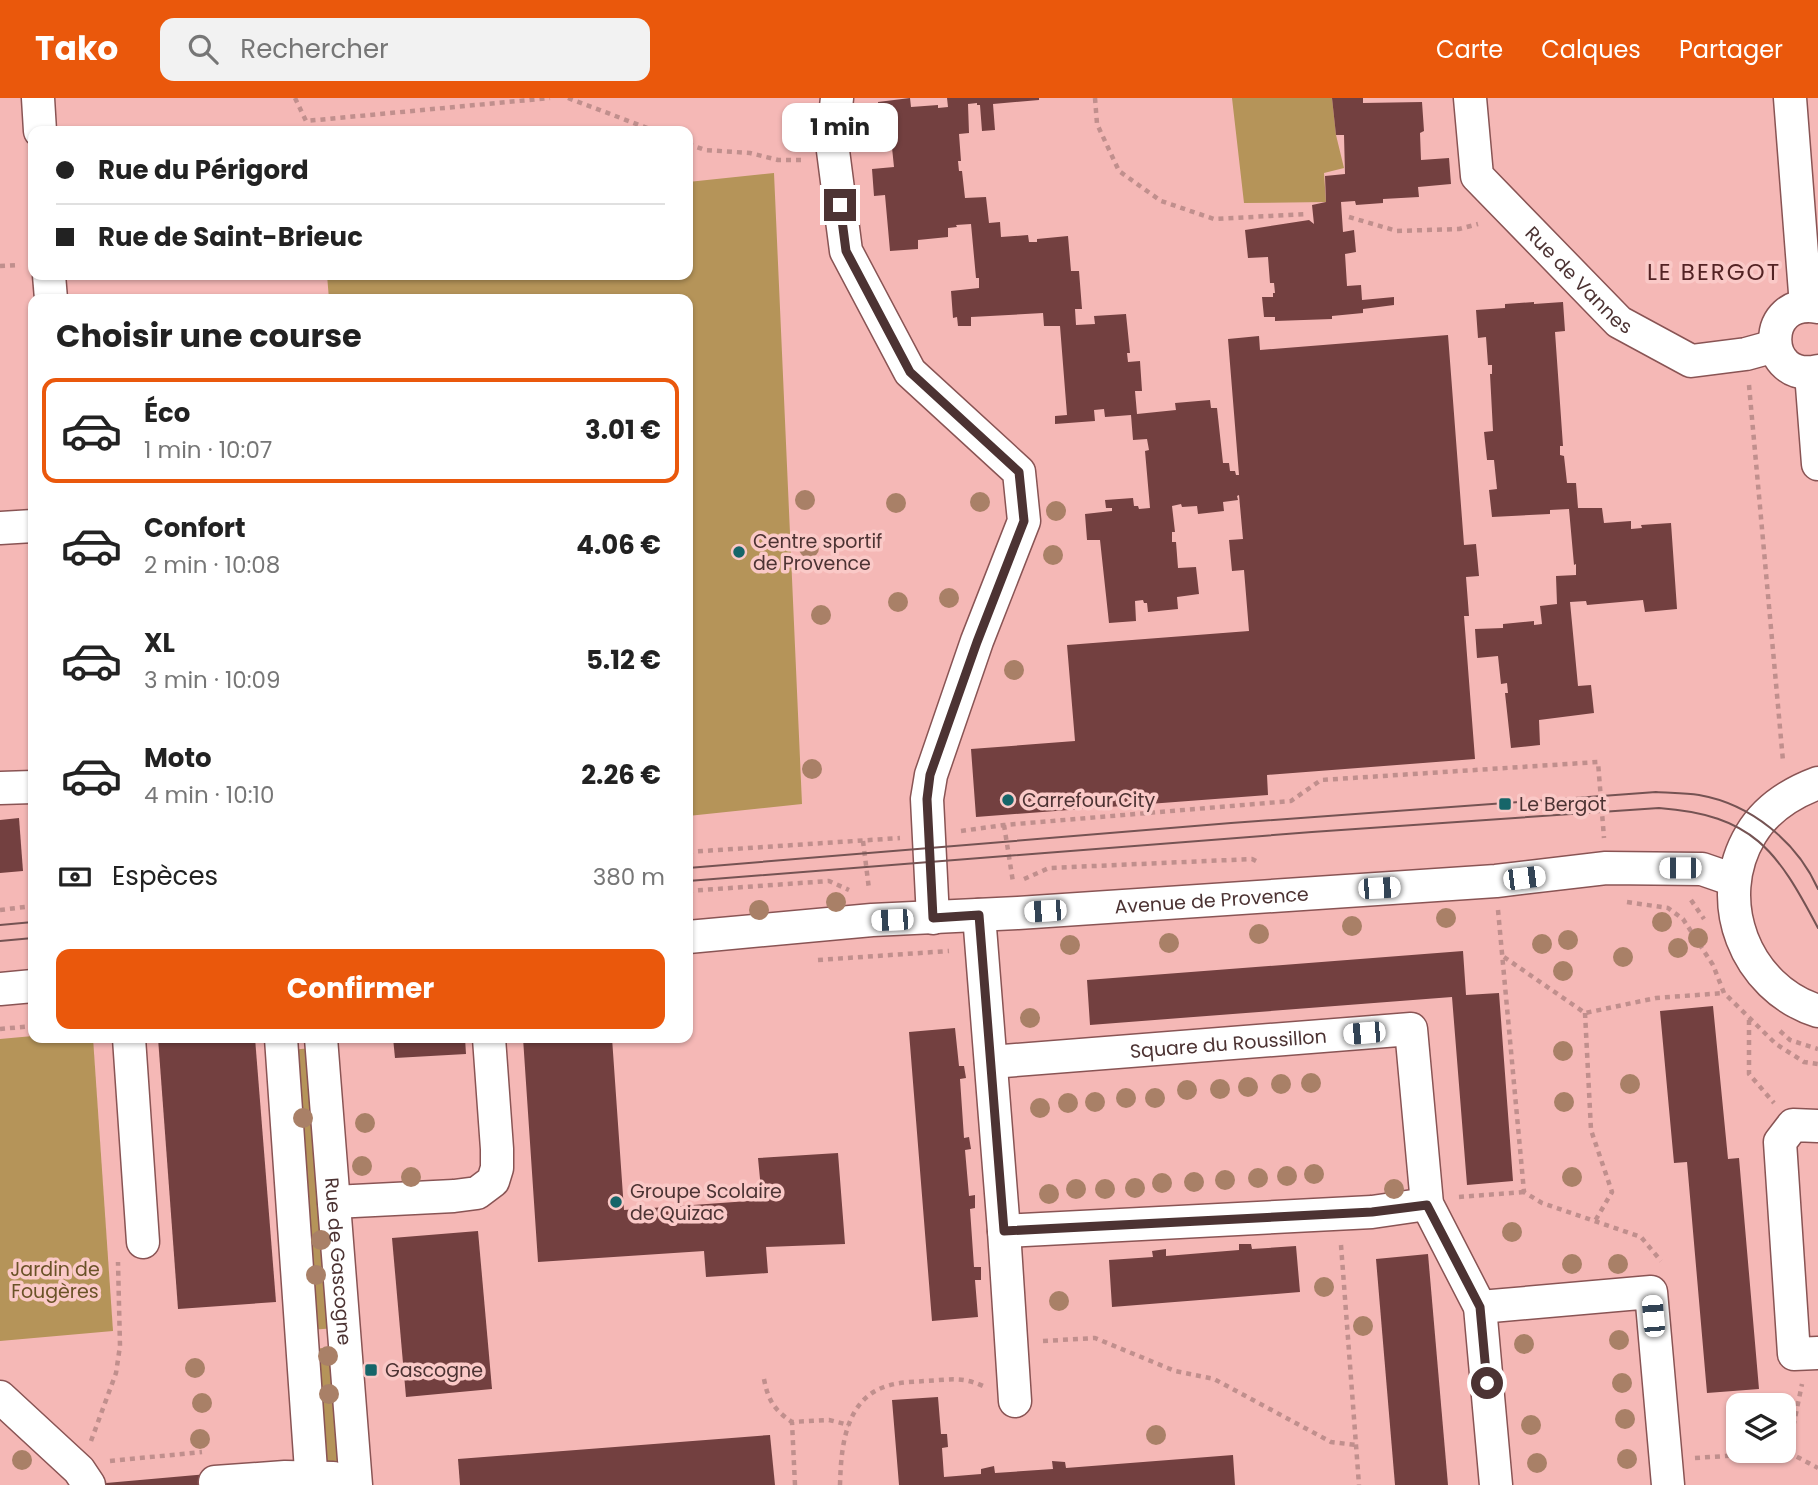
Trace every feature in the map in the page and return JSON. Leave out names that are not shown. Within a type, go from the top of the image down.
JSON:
[{"type":"street","points":[[38,98],[40,126]]},
{"type":"street","points":[[837,98],[832,143],[846,251],[910,372],[1019,472],[1024,521],[930,775],[927,799],[933,918]]},
{"type":"street","name":"Rue de Vannes","points":[[1470,98],[1477,176],[1619,322],[1691,361],[1761,350]]},
{"type":"street","points":[[1790,98],[1812,307],[1797,307],[1782,319],[1774,336],[1761,350],[1801,372],[1814,372],[1818,464]]},
{"type":"street","points":[[0,528],[28,526]]},
{"type":"street","points":[[1818,783],[1799,790],[1779,803],[1761,820],[1740,856],[1734,880],[1734,918],[1746,953],[1769,984],[1800,1005],[1818,1011]]},
{"type":"street","points":[[0,788],[28,787]]},
{"type":"street","name":"Avenue de Provence","points":[[693,937],[872,920],[1496,881],[1606,868],[1702,869],[1734,880]]},
{"type":"street","points":[[979,915],[1015,1401]]},
{"type":"street","points":[[0,989],[28,986]]},
{"type":"street","name":"Square du Roussillon","points":[[991,1062],[1411,1030],[1427,1205]]},
{"type":"street","points":[[129,1043],[143,1242]]},
{"type":"street","points":[[281,1043],[312,1482]]},
{"type":"street","name":"Rue de Gascogne","points":[[321,1043],[356,1481]]},
{"type":"street","points":[[334,1202],[477,1193],[493,1181],[497,1149],[489,1043]]},
{"type":"street","points":[[1805,1126],[1780,1142],[1794,1354],[1810,1353]]},
{"type":"street","points":[[1004,1231],[1339,1214],[1427,1205],[1480,1307],[1496,1485]]},
{"type":"street","points":[[1480,1307],[1651,1292],[1667,1473]]},
{"type":"street","points":[[0,1397],[84,1477]]},
{"type":"street","points":[[215,1482],[285,1477],[312,1482],[356,1481]]},
{"type":"path","points":[[295,98],[306,121],[550,98]]},
{"type":"path","points":[[568,98],[642,126]]},
{"type":"path","points":[[1095,98],[1097,124],[1119,171],[1161,201],[1214,219],[1307,214]]},
{"type":"path","points":[[693,146],[705,150],[750,153],[778,160],[834,159]]},
{"type":"path","points":[[1349,217],[1397,231],[1459,229],[1514,214]]},
{"type":"path","points":[[1761,350],[1783,761]]},
{"type":"path","points":[[693,852],[929,835],[1004,825],[1291,801],[1321,780],[1598,762],[1606,868]]},
{"type":"path","points":[[1002,884],[1013,883],[1049,868],[1252,859],[1271,868]]},
{"type":"path","points":[[693,891],[829,881],[853,892]]},
{"type":"path","points":[[1496,881],[1524,1192]]},
{"type":"path","points":[[861,892],[876,892]]},
{"type":"path","points":[[1620,902],[1668,908],[1683,919],[1713,965],[1724,993],[1776,1044],[1804,1062],[1818,1064]]},
{"type":"path","points":[[0,910],[28,907]]},
{"type":"path","points":[[1503,956],[1585,1013],[1656,998],[1724,993]]},
{"type":"path","points":[[1585,1013],[1591,1130],[1612,1192],[1595,1221]]},
{"type":"path","points":[[1749,1019],[1749,1074],[1805,1126]]},
{"type":"path","points":[[0,1029],[28,1026]]},
{"type":"path","points":[[1427,1205],[1445,1199],[1524,1192],[1542,1203],[1641,1237],[1664,1265],[1651,1292]]},
{"type":"path","points":[[1339,1214],[1359,1485]]},
{"type":"path","points":[[84,1477],[116,1373],[120,1346],[118,1261],[143,1242]]},
{"type":"path","points":[[1011,1342],[1096,1338],[1175,1371],[1214,1380],[1331,1442],[1356,1445]]},
{"type":"path","points":[[1796,1416],[1810,1353]]},
{"type":"path","points":[[840,1485],[841,1452],[849,1426],[862,1399],[887,1386],[967,1378],[1015,1401]]},
{"type":"path","points":[[764,1379],[773,1407],[792,1422],[829,1420],[849,1426]]},
{"type":"path","points":[[792,1422],[795,1485]]},
{"type":"path","points":[[84,1477],[105,1462],[214,1451]]},
{"type":"path","points":[[1796,1456],[1818,1468]]},
{"type":"path","points":[[1667,1473],[1726,1463]]},
{"type":"green space","points":[[1232,98],[1332,98],[1336,135],[1344,168],[1324,173],[1326,202],[1244,203]]},
{"type":"green space","name":"Centre sportif de Provence","points":[[774,173],[802,804],[693,815],[693,294],[329,294],[327,280],[693,280],[693,181]]},
{"type":"green space","name":"Jardin de Fougères","points":[[28,1036],[28,1043],[93,1043],[113,1331],[0,1341],[0,1039]]},
{"type":"green space","points":[[312,1048],[337,1328],[309,1330],[290,1050]]},
{"type":"green space","points":[[339,1347],[344,1466],[322,1465],[310,1349]]},
{"type":"building","points":[[910,98],[911,107],[938,105],[938,108],[948,107],[947,98],[1039,98],[993,104],[995,130],[982,131],[980,105],[968,104],[969,133],[959,134],[961,161],[958,161],[965,198],[986,197],[989,223],[1000,222],[1001,237],[1028,235],[1029,242],[1037,242],[1037,239],[1068,236],[1071,271],[1079,271],[1082,309],[1075,309],[1076,325],[1095,324],[1094,316],[1126,314],[1130,353],[1127,353],[1128,362],[1140,361],[1142,391],[1135,391],[1137,414],[1176,410],[1175,403],[1210,400],[1211,408],[1217,408],[1223,463],[1229,463],[1230,471],[1235,471],[1236,475],[1239,475],[1228,339],[1259,336],[1260,350],[1448,335],[1464,545],[1476,544],[1479,576],[1466,577],[1469,616],[1464,616],[1475,759],[1267,775],[1268,795],[976,817],[971,749],[1075,741],[1067,645],[1249,631],[1244,570],[1232,571],[1229,540],[1243,539],[1239,495],[1238,500],[1223,502],[1224,511],[1198,514],[1197,506],[1172,506],[1175,532],[1172,532],[1172,542],[1176,542],[1178,568],[1196,567],[1199,594],[1177,597],[1178,609],[1148,612],[1147,603],[1143,600],[1135,601],[1136,621],[1109,623],[1100,540],[1087,540],[1085,514],[1112,511],[1112,508],[1106,508],[1105,500],[1133,498],[1134,506],[1139,509],[1150,508],[1145,451],[1149,450],[1147,439],[1133,440],[1131,415],[1105,417],[1104,409],[1094,410],[1095,421],[1055,424],[1055,416],[1067,415],[1060,326],[1044,326],[1043,313],[971,317],[971,326],[958,326],[957,317],[953,318],[951,291],[979,288],[971,224],[948,228],[948,237],[918,240],[918,249],[890,251],[885,195],[874,196],[872,169],[894,167],[891,138],[881,138],[878,102]]},
{"type":"building","points":[[1332,98],[1363,98],[1363,103],[1422,102],[1424,131],[1420,133],[1421,160],[1449,158],[1451,184],[1418,187],[1419,197],[1383,199],[1383,203],[1356,205],[1355,201],[1341,202],[1343,232],[1354,230],[1356,252],[1345,254],[1347,286],[1361,285],[1362,300],[1394,297],[1394,305],[1363,309],[1363,313],[1332,316],[1332,319],[1275,321],[1275,317],[1264,317],[1262,297],[1273,297],[1275,293],[1274,283],[1270,283],[1268,257],[1248,258],[1245,230],[1309,220],[1314,224],[1312,205],[1326,202],[1325,176],[1345,174],[1344,135],[1336,135]]},
{"type":"building","points":[[1534,302],[1563,302],[1565,331],[1555,332],[1563,446],[1560,446],[1560,455],[1564,456],[1567,483],[1576,483],[1578,508],[1602,508],[1604,523],[1631,521],[1631,529],[1642,528],[1641,525],[1671,523],[1677,609],[1645,612],[1643,600],[1587,605],[1586,601],[1570,602],[1578,686],[1591,685],[1594,713],[1539,720],[1540,745],[1511,748],[1505,693],[1508,693],[1507,683],[1501,684],[1498,656],[1477,658],[1475,629],[1503,628],[1503,624],[1534,621],[1534,625],[1542,624],[1540,606],[1557,604],[1556,576],[1576,575],[1576,564],[1574,565],[1569,509],[1550,510],[1550,514],[1492,517],[1489,490],[1497,489],[1494,460],[1487,460],[1484,432],[1493,431],[1490,374],[1492,365],[1488,365],[1486,337],[1478,338],[1476,310]]},
{"type":"building","points":[[19,818],[23,871],[0,873],[0,820]]},
{"type":"building","points":[[1463,951],[1466,995],[1499,993],[1513,1181],[1467,1185],[1452,997],[1090,1025],[1087,980]]},
{"type":"building","points":[[1713,1006],[1728,1159],[1739,1158],[1759,1389],[1707,1393],[1687,1162],[1674,1163],[1660,1011]]},
{"type":"building","points":[[955,1028],[959,1066],[964,1066],[966,1078],[960,1079],[964,1138],[969,1137],[971,1149],[965,1150],[969,1196],[975,1195],[975,1208],[970,1209],[974,1267],[981,1267],[981,1280],[975,1280],[978,1317],[932,1321],[909,1032]]},
{"type":"building","points":[[158,1043],[255,1043],[276,1302],[178,1309]]},
{"type":"building","points":[[394,1043],[465,1043],[466,1054],[395,1058]]},
{"type":"building","name":"Groupe Scolaire de Quizac","points":[[523,1043],[612,1043],[624,1210],[762,1200],[758,1158],[838,1153],[845,1244],[766,1247],[768,1273],[706,1277],[704,1251],[538,1262]]},
{"type":"building","points":[[478,1231],[492,1389],[406,1397],[392,1238]]},
{"type":"building","points":[[1239,1244],[1251,1244],[1252,1249],[1296,1246],[1300,1292],[1112,1307],[1109,1260],[1153,1257],[1152,1251],[1166,1249],[1166,1256],[1239,1250]]},
{"type":"building","points":[[1428,1254],[1448,1485],[1395,1485],[1376,1259]]},
{"type":"building","points":[[938,1397],[941,1434],[947,1434],[948,1447],[942,1448],[944,1477],[981,1474],[981,1469],[994,1466],[995,1473],[1053,1469],[1052,1461],[1065,1462],[1066,1468],[1233,1455],[1235,1485],[899,1485],[892,1400]]},
{"type":"building","points":[[770,1435],[775,1485],[460,1485],[458,1459]]},
{"type":"building","points":[[253,1470],[254,1485],[106,1485],[106,1483]]},
{"type":"tram line","points":[[693,868],[1231,823],[1656,792],[1694,794],[1718,800],[1754,816],[1785,841],[1798,856],[1818,889]]},
{"type":"tram line","points":[[693,881],[1659,808],[1718,819],[1740,828],[1758,841],[1789,877],[1818,928]]},
{"type":"tram line","points":[[0,925],[28,922]]},
{"type":"tram line","points":[[0,941],[28,938]]},
{"type":"place","name":"Centre sportif de Provence","points":[[739,552]]},
{"type":"place","name":"Carrefour City","points":[[1008,800]]},
{"type":"place","name":"Le Bergot","points":[[1505,804]]},
{"type":"place","name":"Groupe Scolaire de Quizac","points":[[616,1202]]},
{"type":"place","name":"Gascogne","points":[[371,1370]]},
{"type":"district","name":"LE BERGOT","points":[[1714,272]]},
{"type":"route","points":[[840,205],[846,251],[910,372],[1019,472],[1024,521],[930,775],[927,799],[933,918],[979,915],[1004,1231],[1372,1212],[1427,1205],[1480,1307],[1487,1383]]}]
